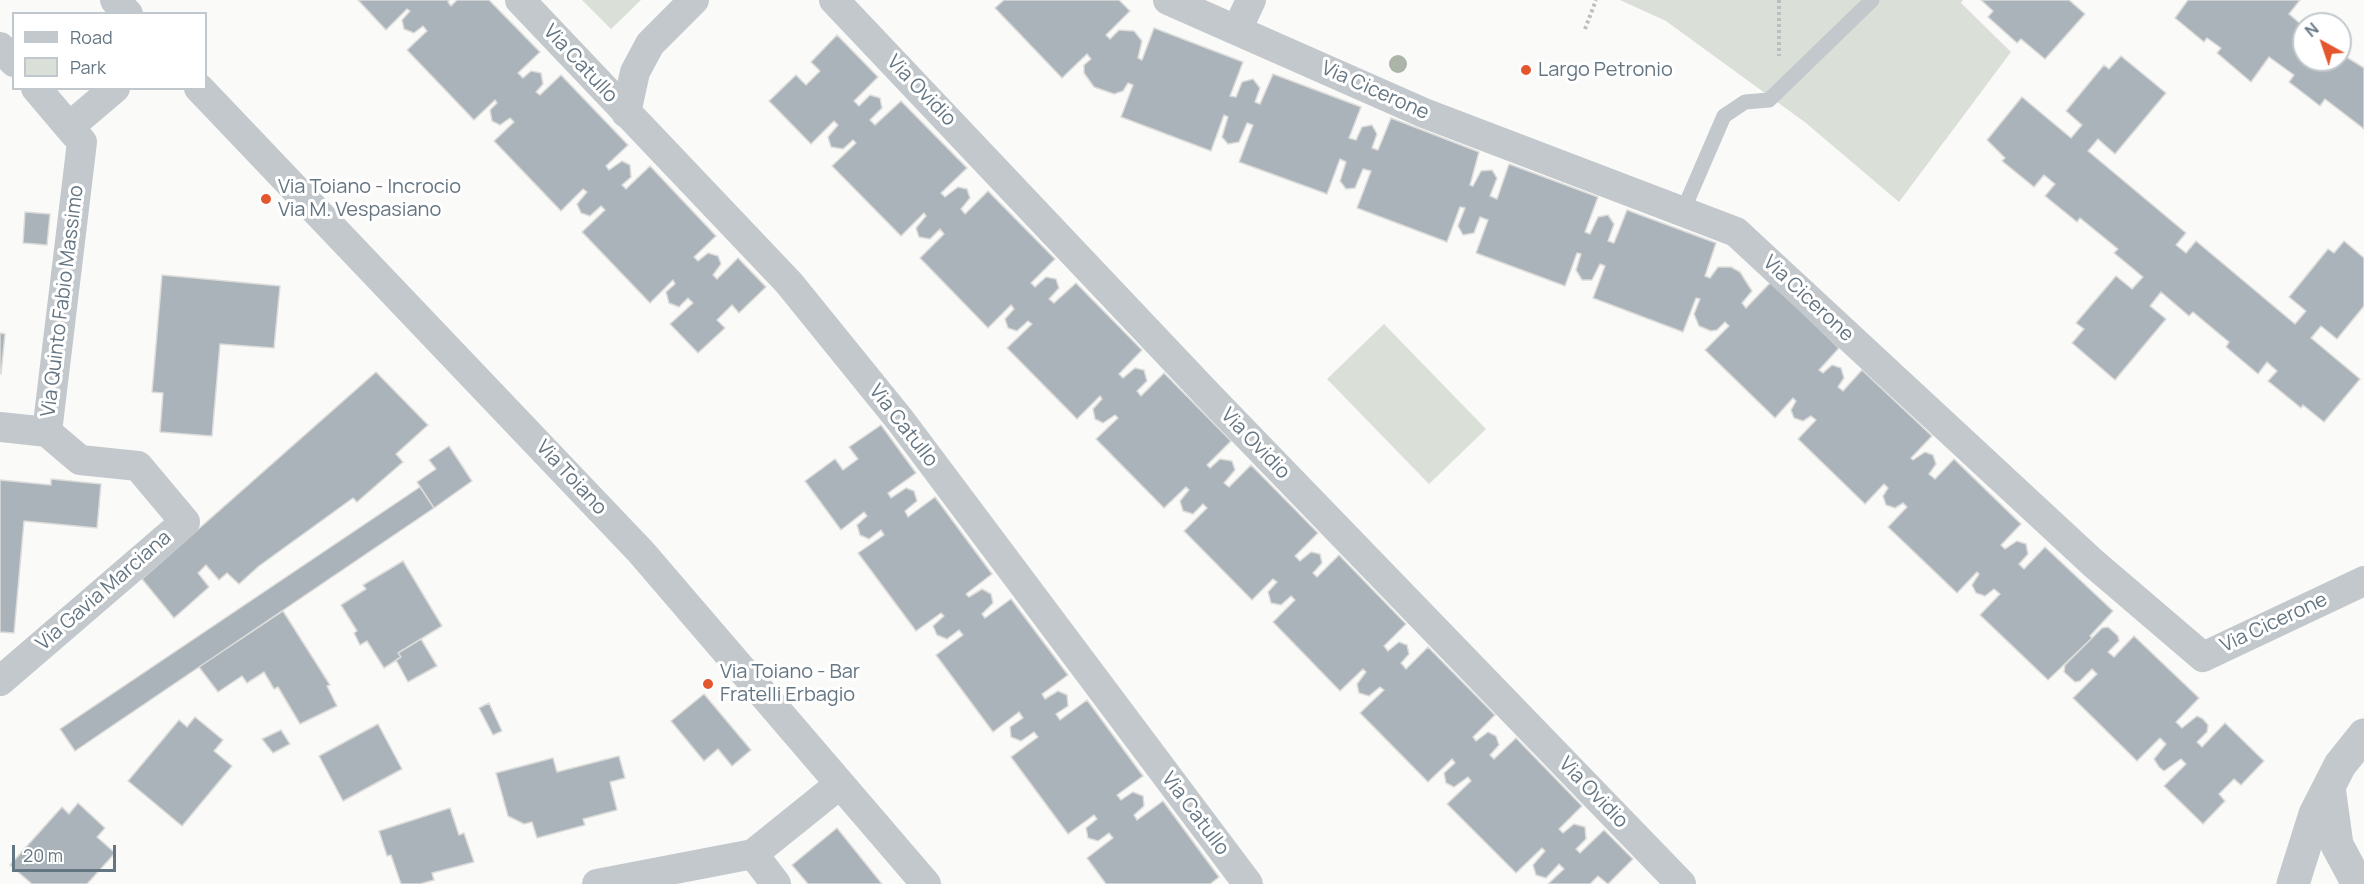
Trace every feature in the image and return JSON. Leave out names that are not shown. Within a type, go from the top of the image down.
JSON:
[{"type":"street","points":[[115,0],[126,12]]},
{"type":"street","name":"Via Catullo","points":[[520,0],[789,284],[885,402],[1248,884]]},
{"type":"street","points":[[626,113],[635,72],[650,44],[694,0]]},
{"type":"street","name":"Via Ovidio","points":[[834,0],[1216,403],[1681,884]]},
{"type":"street","name":"Via Cicerone","points":[[1168,0],[1424,113],[1736,232],[2093,563],[2203,657],[2364,581]]},
{"type":"street","points":[[1236,30],[1251,0]]},
{"type":"street","points":[[0,47],[12,60]]},
{"type":"street","name":"Via Quinto Fabio Massimo","points":[[0,427],[47,432],[82,142],[38,90]]},
{"type":"street","points":[[69,127],[113,90]]},
{"type":"street","name":"Via Toiano","points":[[201,90],[640,552],[926,884]]},
{"type":"street","name":"Via Gavia Marciana","points":[[0,681],[185,522],[138,466],[80,460],[47,432]]},
{"type":"street","points":[[2293,884],[2315,814],[2340,765],[2364,735]]},
{"type":"street","points":[[597,884],[753,854],[840,784]]},
{"type":"street","points":[[2329,787],[2350,833],[2364,853]]},
{"type":"street","points":[[2329,787],[2337,845],[2358,884]]},
{"type":"street","points":[[753,854],[776,884]]},
{"type":"lane","points":[[1682,213],[1724,116],[1745,102],[1770,100],[1872,0]]},
{"type":"path","points":[[1585,29],[1596,0]]},
{"type":"path","points":[[1779,0],[1781,88]]},
{"type":"green space","points":[[582,0],[641,0],[611,29]]},
{"type":"green space","points":[[1620,0],[1963,0],[1961,3],[2011,52],[1899,202],[1806,123],[1666,21]]},
{"type":"green space","points":[[1384,324],[1486,429],[1429,484],[1327,379]]},
{"type":"building","points":[[358,0],[449,0],[451,6],[457,0],[489,0],[540,52],[518,73],[523,78],[531,71],[541,73],[543,84],[536,92],[540,95],[561,75],[628,145],[606,166],[609,170],[622,161],[630,165],[631,177],[622,185],[626,189],[650,166],[716,236],[694,257],[698,261],[708,253],[718,256],[721,264],[713,275],[717,279],[738,258],[766,287],[739,313],[732,305],[717,320],[725,328],[698,353],[670,324],[693,303],[688,298],[679,307],[669,303],[666,292],[675,284],[673,280],[650,303],[582,232],[605,210],[601,206],[590,216],[581,213],[577,204],[587,192],[583,189],[561,211],[494,141],[514,122],[510,118],[500,125],[492,121],[490,110],[497,103],[495,100],[474,120],[407,50],[427,31],[423,26],[414,33],[404,29],[402,20],[410,11],[407,9],[386,30]]},
{"type":"building","points":[[1004,0],[1119,0],[1130,11],[1106,35],[1110,39],[1119,30],[1134,31],[1142,41],[1138,58],[1142,60],[1154,28],[1243,62],[1230,96],[1236,97],[1242,82],[1253,79],[1260,88],[1255,102],[1260,104],[1273,74],[1361,107],[1349,138],[1356,140],[1362,127],[1372,125],[1377,134],[1372,148],[1378,150],[1391,118],[1479,152],[1470,185],[1473,186],[1481,171],[1492,170],[1497,178],[1490,196],[1497,199],[1509,164],[1598,197],[1585,232],[1590,234],[1598,217],[1608,215],[1614,224],[1608,241],[1614,243],[1627,210],[1716,243],[1705,276],[1710,278],[1718,267],[1731,267],[1740,272],[1752,291],[1742,303],[1746,308],[1771,282],[1839,348],[1819,370],[1823,373],[1832,365],[1841,368],[1844,378],[1838,387],[1843,391],[1862,370],[1932,436],[1911,458],[1913,460],[1925,452],[1933,455],[1936,464],[1929,474],[1935,479],[1954,459],[2021,524],[2001,545],[2005,549],[2017,541],[2026,544],[2028,554],[2019,564],[2024,569],[2045,547],[2113,611],[2090,636],[2092,638],[2048,680],[1980,615],[2000,594],[1994,589],[1985,596],[1976,593],[1972,585],[1979,574],[1977,572],[1957,593],[1888,527],[1907,507],[1903,503],[1895,508],[1886,505],[1883,496],[1888,488],[1884,484],[1865,504],[1798,439],[1816,420],[1811,416],[1803,421],[1794,418],[1791,410],[1796,401],[1793,398],[1775,418],[1705,350],[1729,326],[1725,322],[1717,330],[1711,331],[1699,326],[1694,314],[1700,299],[1696,298],[1683,332],[1593,298],[1605,266],[1600,264],[1592,280],[1582,280],[1576,270],[1581,254],[1577,253],[1565,286],[1476,253],[1488,220],[1480,217],[1474,233],[1463,235],[1458,226],[1465,208],[1460,207],[1447,242],[1357,208],[1371,171],[1363,169],[1355,188],[1346,189],[1340,181],[1346,162],[1340,159],[1327,194],[1239,162],[1253,125],[1247,123],[1239,142],[1228,144],[1222,137],[1228,117],[1224,115],[1211,151],[1121,117],[1133,85],[1128,83],[1123,91],[1114,94],[1094,87],[1084,73],[1084,65],[1091,59],[1087,54],[1062,78],[995,8]]},
{"type":"building","points":[[1981,0],[2069,0],[2085,14],[2045,59],[2021,39],[2017,43],[1988,17],[1993,11]]},
{"type":"building","points":[[2188,0],[2300,0],[2289,14],[2292,17],[2292,72],[2352,72],[2352,60],[2364,68],[2364,129],[2325,99],[2320,106],[2289,82],[2294,75],[2269,57],[2251,82],[2217,53],[2221,48],[2207,38],[2204,42],[2175,18]]},
{"type":"building","points":[[837,35],[878,77],[854,101],[859,106],[870,95],[880,98],[882,108],[870,120],[875,125],[901,101],[967,168],[941,193],[945,197],[958,187],[967,189],[970,198],[961,209],[965,214],[988,191],[1055,259],[1031,283],[1035,287],[1046,277],[1056,279],[1059,288],[1049,299],[1054,303],[1076,283],[1142,350],[1119,374],[1123,378],[1135,368],[1144,370],[1147,381],[1137,391],[1141,396],[1164,373],[1231,441],[1207,465],[1210,468],[1220,459],[1232,461],[1235,470],[1224,483],[1229,487],[1251,465],[1318,533],[1295,556],[1300,561],[1311,552],[1320,554],[1322,563],[1313,573],[1317,577],[1339,555],[1406,624],[1384,646],[1388,651],[1399,642],[1407,645],[1409,654],[1401,663],[1406,669],[1428,647],[1495,715],[1473,737],[1476,741],[1488,732],[1496,736],[1499,745],[1490,755],[1494,759],[1516,738],[1582,806],[1559,829],[1563,833],[1574,824],[1585,827],[1586,839],[1576,849],[1580,853],[1604,830],[1633,859],[1608,884],[1598,876],[1590,884],[1548,884],[1564,869],[1559,864],[1546,878],[1536,875],[1533,865],[1545,851],[1542,848],[1516,873],[1447,804],[1471,781],[1468,777],[1454,787],[1446,783],[1444,773],[1455,763],[1452,759],[1428,782],[1360,713],[1384,690],[1380,687],[1369,696],[1359,693],[1357,684],[1366,672],[1363,669],[1340,691],[1273,622],[1295,600],[1291,596],[1281,605],[1271,603],[1268,592],[1277,582],[1273,579],[1252,600],[1184,531],[1207,508],[1203,504],[1193,514],[1183,511],[1180,501],[1189,490],[1186,487],[1164,508],[1096,439],[1118,418],[1115,415],[1103,423],[1095,419],[1093,409],[1102,399],[1100,396],[1077,419],[1007,348],[1032,324],[1028,321],[1017,331],[1008,328],[1005,319],[1014,309],[1011,305],[988,328],[920,258],[944,234],[940,229],[930,239],[919,237],[916,228],[926,216],[924,213],[901,236],[832,166],[856,143],[853,140],[843,149],[831,147],[828,137],[838,125],[834,121],[811,144],[769,101],[796,75],[806,85],[820,71],[811,62]]},
{"type":"building","points":[[2121,56],[2166,93],[2115,154],[2098,139],[2088,151],[2186,233],[2176,245],[2186,253],[2196,241],[2295,324],[2306,311],[2289,297],[2328,249],[2334,253],[2344,241],[2364,258],[2364,306],[2337,339],[2321,326],[2311,338],[2360,379],[2324,422],[2303,405],[2301,408],[2268,381],[2277,371],[2267,362],[2258,374],[2226,347],[2229,342],[2193,312],[2189,316],[2161,292],[2150,306],[2166,319],[2115,380],[2072,343],[2084,329],[2076,323],[2116,276],[2132,289],[2143,277],[2114,253],[2118,249],[2080,218],[2077,222],[2045,196],[2055,184],[2044,175],[2034,187],[2002,161],[2005,158],[1987,140],[2022,97],[2071,138],[2082,125],[2066,111],[2104,65],[2109,69]]},
{"type":"building","points":[[25,212],[50,214],[47,245],[23,243]]},
{"type":"building","points":[[162,275],[280,286],[274,348],[220,344],[212,436],[160,432],[163,393],[152,392]]},
{"type":"building","points":[[0,333],[5,334],[1,374],[0,373]]},
{"type":"building","points":[[376,372],[428,425],[396,454],[403,462],[357,502],[353,498],[259,566],[239,584],[227,573],[219,580],[206,565],[198,573],[209,587],[174,618],[142,579]]},
{"type":"building","points":[[881,425],[916,473],[888,493],[891,498],[906,488],[914,491],[917,501],[905,511],[908,517],[935,497],[992,574],[966,594],[969,597],[982,589],[991,594],[993,603],[982,614],[985,618],[1011,599],[1068,675],[1042,694],[1045,699],[1058,691],[1067,695],[1068,706],[1056,714],[1060,720],[1087,700],[1143,776],[1117,795],[1121,800],[1133,792],[1143,796],[1144,806],[1134,815],[1137,820],[1163,801],[1219,877],[1210,884],[1106,884],[1087,858],[1113,838],[1109,833],[1098,841],[1088,838],[1086,828],[1097,819],[1094,815],[1068,834],[1011,757],[1038,737],[1034,732],[1021,741],[1011,737],[1010,727],[1023,718],[1019,712],[993,732],[936,655],[963,635],[959,630],[947,639],[937,635],[933,626],[944,616],[941,613],[916,631],[858,553],[884,535],[881,530],[869,539],[860,535],[857,525],[867,516],[864,512],[841,530],[805,481],[835,459],[843,470],[858,459],[849,447]]},
{"type":"building","points":[[449,446],[472,481],[434,508],[417,482],[436,469],[429,460]]},
{"type":"building","points":[[51,479],[101,484],[97,528],[24,521],[14,633],[0,632],[0,480],[51,485]]},
{"type":"building","points":[[420,487],[434,508],[75,751],[60,729]]},
{"type":"building","points":[[403,561],[442,626],[398,653],[401,657],[384,668],[367,641],[360,645],[354,633],[357,631],[341,605],[366,589],[363,585]]},
{"type":"building","points":[[283,611],[330,685],[327,686],[337,706],[300,724],[278,687],[274,689],[264,672],[247,683],[242,676],[218,692],[199,667]]},
{"type":"building","points":[[2108,627],[2118,636],[2119,641],[2108,652],[2114,657],[2134,636],[2199,698],[2176,722],[2182,728],[2197,716],[2203,719],[2208,725],[2207,732],[2197,742],[2202,747],[2225,723],[2264,761],[2241,785],[2234,779],[2219,794],[2225,801],[2203,824],[2164,786],[2186,764],[2181,759],[2164,771],[2159,767],[2154,759],[2166,744],[2160,738],[2137,761],[2073,698],[2097,674],[2092,669],[2080,681],[2075,682],[2064,672],[2065,665],[2102,628]]},
{"type":"building","points":[[421,639],[437,666],[408,682],[396,660],[401,657],[398,653]]},
{"type":"building","points":[[704,694],[751,750],[732,766],[718,749],[704,761],[671,721]]},
{"type":"building","points":[[489,703],[502,731],[493,735],[479,708]]},
{"type":"building","points":[[195,717],[223,740],[214,751],[232,766],[182,826],[128,781],[179,720],[187,727]]},
{"type":"building","points":[[378,724],[402,769],[343,801],[319,756]]},
{"type":"building","points":[[281,730],[290,744],[273,753],[262,739]]},
{"type":"building","points":[[619,756],[625,778],[610,782],[617,810],[583,819],[585,825],[537,838],[532,822],[524,824],[508,816],[496,773],[553,758],[557,772]]},
{"type":"building","points":[[78,803],[105,828],[97,837],[115,853],[87,884],[32,884],[10,865],[62,807],[69,814]]},
{"type":"building","points":[[450,808],[459,835],[464,833],[474,862],[432,873],[434,880],[420,884],[401,884],[391,855],[387,856],[379,831]]},
{"type":"building","points":[[837,828],[882,884],[808,884],[792,865]]},
{"type":"place","name":"Largo Petronio","points":[[1526,70]]},
{"type":"place","name":"Via Toiano - Incrocio Via M. Vespasiano","points":[[266,199]]},
{"type":"place","name":"Via Toiano - Bar Fratelli Erbagio","points":[[708,684]]}]
